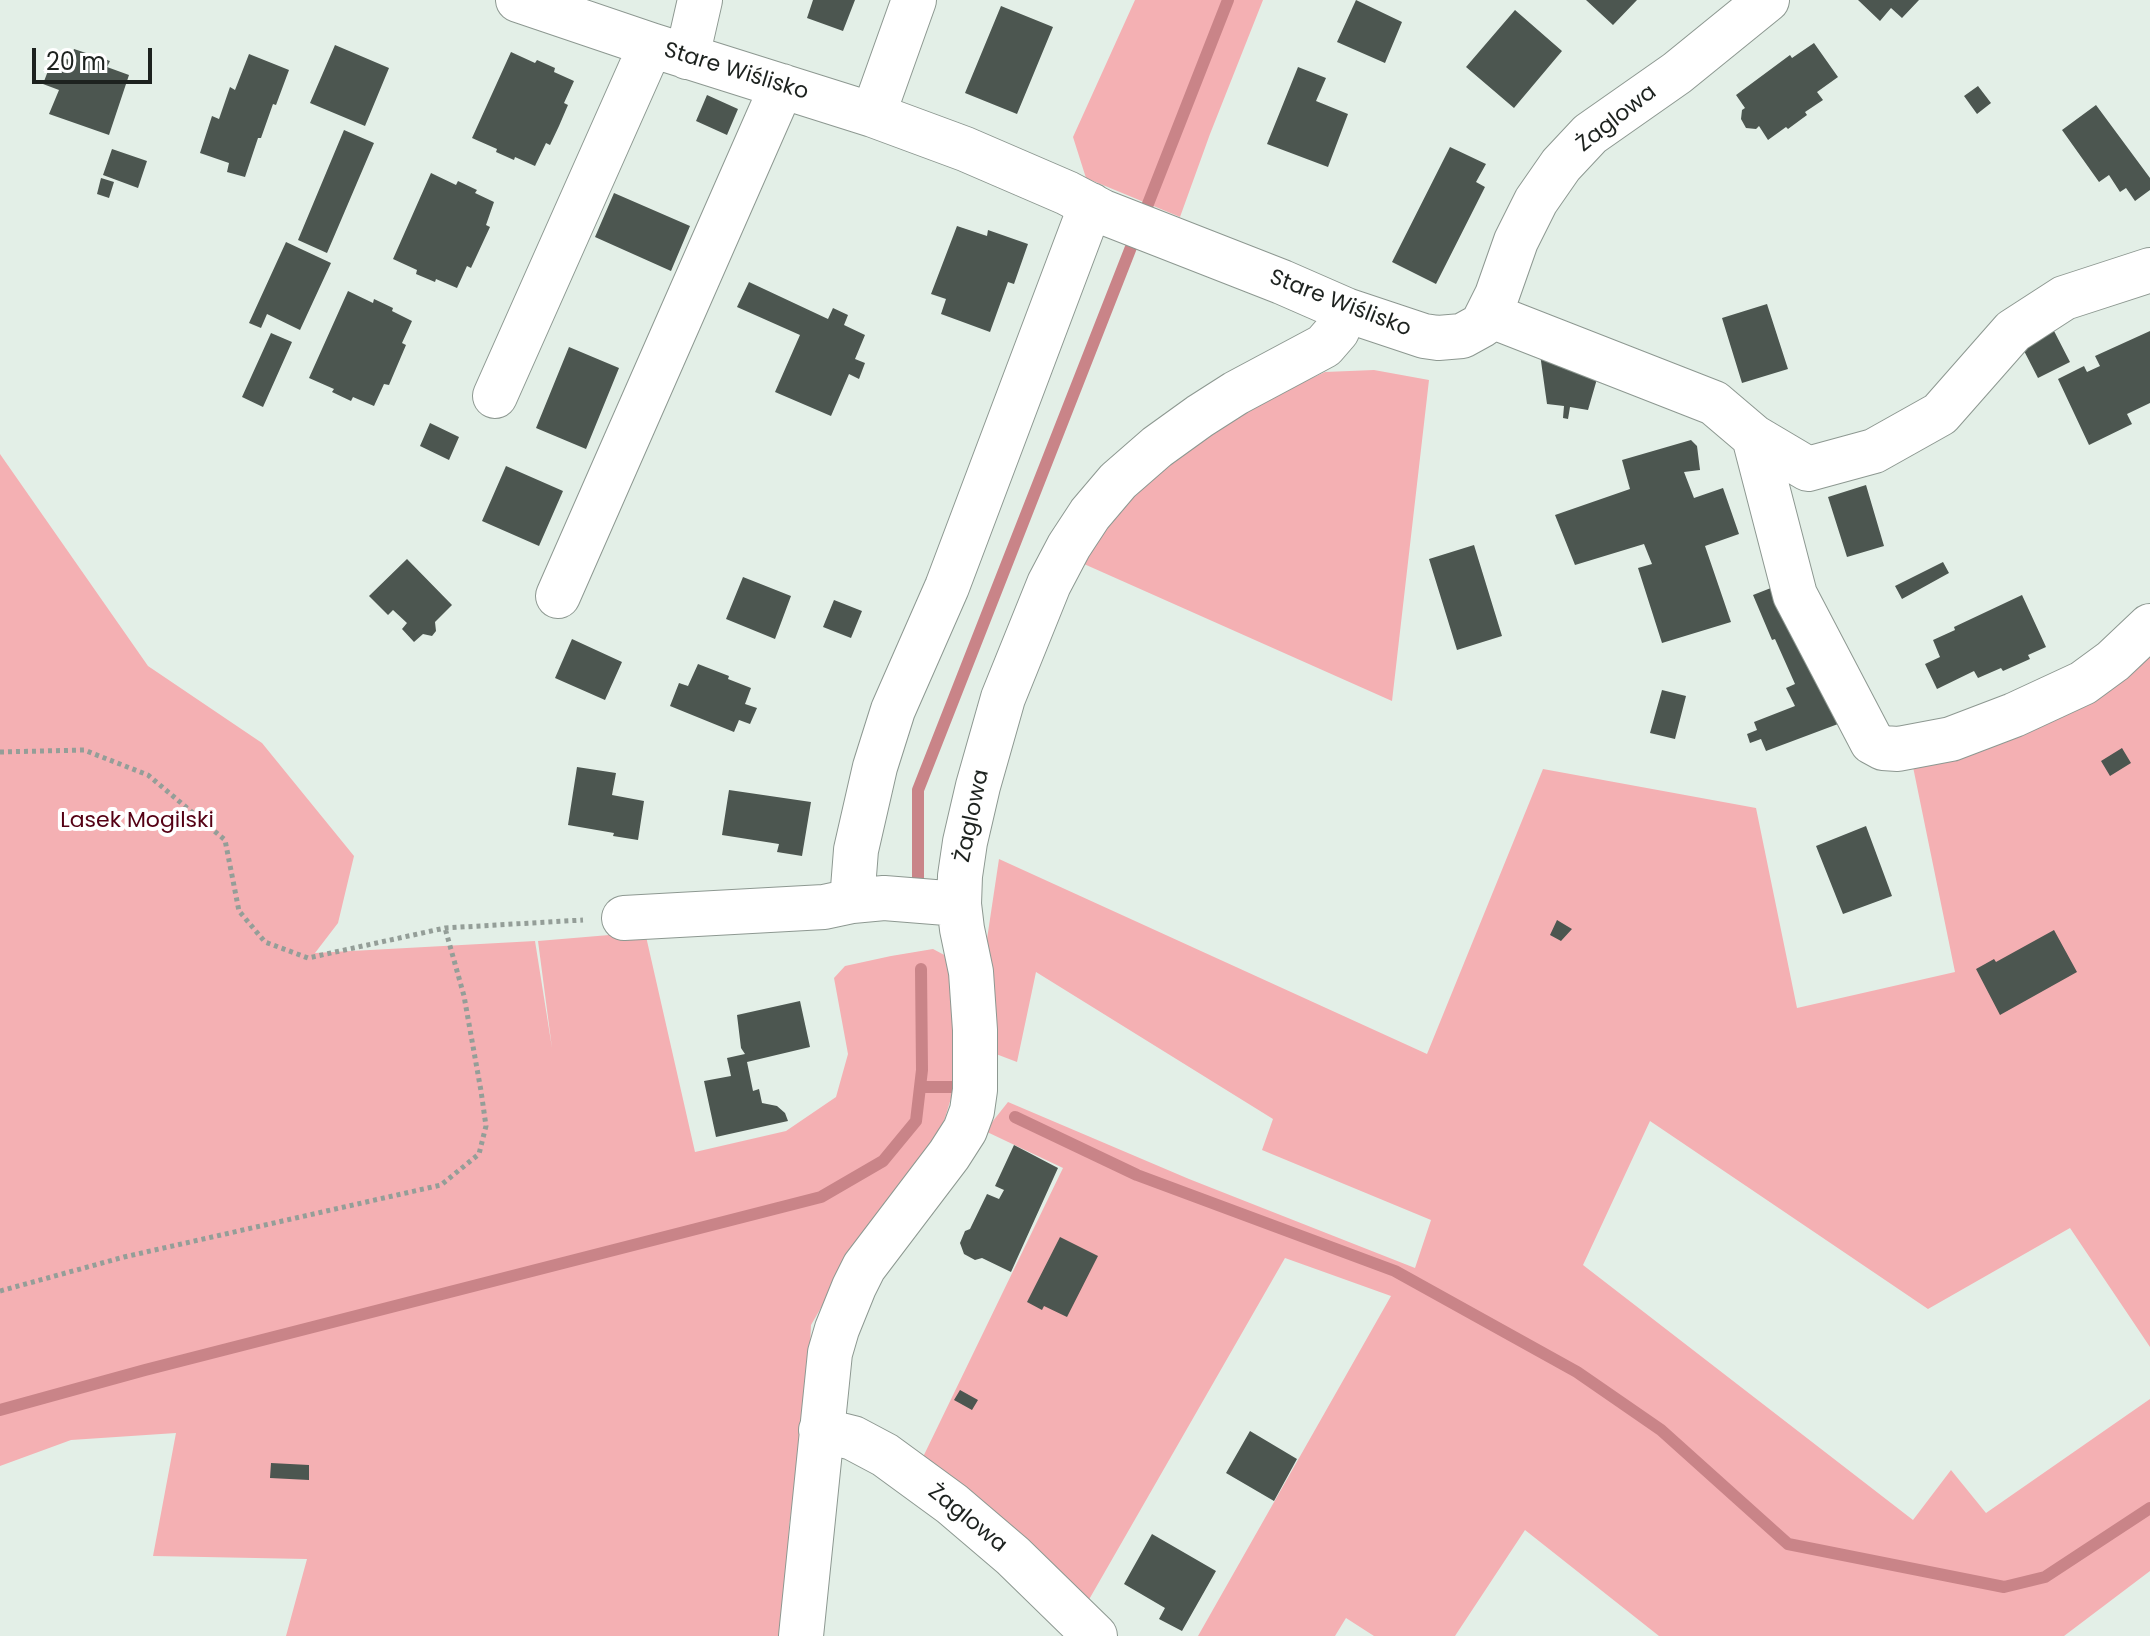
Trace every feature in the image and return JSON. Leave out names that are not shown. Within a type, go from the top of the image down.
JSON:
[{"type":"street","name":"Stare Wiślisko","points":[[518,0],[873,115],[965,149],[1097,209],[1346,310],[1424,336],[1462,336],[1482,325],[1489,315]]},
{"type":"street","points":[[495,396],[669,51],[700,0]]},
{"type":"street","points":[[873,115],[914,0]]},
{"type":"street","name":"Żaglowa","points":[[1489,315],[1516,241],[1536,201],[1561,165],[1590,134],[1677,73],[1767,0]]},
{"type":"street","points":[[558,596],[782,86]]},
{"type":"street","points":[[852,901],[856,850],[875,767],[893,710],[947,587],[1097,209]]},
{"type":"street","points":[[1489,315],[1714,403],[1754,437],[1808,469],[1874,451],[1940,414],[2013,331],[2064,298],[2150,270]]},
{"type":"street","name":"Żaglowa","points":[[801,1636],[830,1353],[864,1267],[949,1155],[965,1130],[972,1111],[975,1090],[973,1001],[959,904],[965,842],[1003,698],[1049,584],[1090,514],[1118,481],[1157,447],[1200,416],[1324,346],[1337,331],[1346,310]]},
{"type":"street","points":[[1754,437],[1795,595],[1872,742],[1883,748],[1898,749],[1951,739],[2014,715],[2083,683],[2113,661],[2150,626]]},
{"type":"street","points":[[624,918],[824,907],[884,898],[959,904]]},
{"type":"street","name":"Żaglowa","points":[[821,1430],[853,1438],[885,1455],[952,1504],[1033,1575],[1095,1636]]},
{"type":"path","points":[[0,752],[84,750],[148,775],[225,840],[239,911],[265,942],[308,958],[445,928],[624,918]]},
{"type":"path","points":[[0,1291],[124,1257],[441,1185],[479,1154],[486,1126],[464,996],[445,928]]},
{"type":"green space","points":[[1135,0],[1263,0],[1180,217],[1086,178],[1073,137]]},
{"type":"green space","points":[[1374,370],[1429,380],[1392,701],[1084,564],[1115,514],[1174,453],[1254,405],[1325,372]]},
{"type":"green space","name":"Lasek Mogilski","points":[[0,454],[148,666],[262,743],[354,856],[338,923],[315,953],[535,941],[552,1048],[538,941],[645,932],[695,1152],[786,1131],[836,1097],[848,1054],[834,978],[845,966],[933,949],[950,958],[963,1059],[945,1118],[935,1143],[869,1225],[811,1325],[807,1414],[789,1526],[786,1636],[286,1636],[307,1559],[153,1556],[176,1433],[71,1440],[0,1466]]},
{"type":"green space","points":[[2150,638],[2150,1347],[2070,1228],[1928,1309],[1650,1121],[1583,1265],[1913,1520],[1951,1470],[1986,1513],[2150,1399],[2150,1571],[2064,1636],[1659,1636],[1525,1530],[1455,1636],[1374,1636],[1346,1618],[1335,1636],[1198,1636],[1391,1296],[1285,1258],[1087,1603],[923,1457],[1063,1168],[985,1131],[1008,1102],[1189,1179],[1415,1268],[1431,1220],[1262,1150],[1273,1119],[1036,972],[1017,1062],[996,1054],[987,939],[999,859],[1427,1054],[1543,769],[1756,808],[1797,1008],[1955,972],[1912,762]]},
{"type":"building","points":[[813,0],[855,0],[843,31],[807,18]]},
{"type":"building","points":[[1356,0],[1402,22],[1385,63],[1337,42]]},
{"type":"building","points":[[1586,0],[1637,0],[1613,25]]},
{"type":"building","points":[[1858,0],[1919,0],[1902,18],[1891,8],[1880,21]]},
{"type":"building","points":[[1001,6],[1053,27],[1017,114],[965,93]]},
{"type":"building","points":[[1515,10],[1562,51],[1514,108],[1466,67]]},
{"type":"building","points":[[1814,43],[1838,77],[1817,92],[1823,100],[1788,129],[1786,127],[1768,140],[1759,126],[1756,129],[1746,128],[1741,119],[1745,108],[1736,95],[1790,55],[1792,58]]},
{"type":"building","points":[[335,45],[389,68],[365,126],[310,103]]},
{"type":"building","points":[[74,49],[110,61],[107,67],[129,75],[109,135],[49,114],[59,90],[43,84],[54,55],[70,60]]},
{"type":"building","points":[[511,52],[555,68],[554,72],[574,81],[564,103],[568,105],[559,126],[550,145],[546,143],[535,166],[496,152],[497,149],[472,138]]},
{"type":"building","points":[[249,54],[289,70],[261,138],[258,138],[245,177],[227,172],[229,163],[200,153],[212,116],[219,119],[230,87],[235,90]]},
{"type":"building","points":[[1298,67],[1326,78],[1316,101],[1348,114],[1328,167],[1267,144]]},
{"type":"building","points":[[1978,86],[1991,103],[1977,114],[1964,96]]},
{"type":"building","points":[[707,95],[738,109],[727,135],[696,121]]},
{"type":"building","points":[[2096,105],[2150,178],[2150,190],[2135,201],[2126,188],[2120,192],[2109,175],[2099,182],[2062,130]]},
{"type":"building","points":[[344,130],[374,143],[327,253],[298,240]]},
{"type":"building","points":[[1450,147],[1486,164],[1476,182],[1485,187],[1436,284],[1392,262]]},
{"type":"building","points":[[112,149],[147,161],[138,188],[103,175]]},
{"type":"building","points":[[431,173],[456,185],[458,181],[494,202],[486,225],[490,227],[471,268],[467,266],[457,288],[416,274],[417,270],[393,259]]},
{"type":"building","points":[[101,178],[114,182],[109,198],[97,194]]},
{"type":"building","points":[[614,193],[690,226],[671,271],[595,237]]},
{"type":"building","points":[[957,226],[987,236],[988,230],[1028,244],[1014,284],[1008,282],[990,332],[941,314],[946,299],[931,294]]},
{"type":"building","points":[[286,242],[331,263],[300,330],[267,314],[261,328],[249,323]]},
{"type":"building","points":[[749,282],[828,319],[833,308],[848,315],[844,325],[865,335],[855,359],[865,363],[859,379],[849,374],[831,416],[775,392],[800,335],[737,307]]},
{"type":"building","points":[[348,291],[373,303],[374,299],[412,321],[402,343],[406,345],[389,385],[384,384],[374,406],[353,397],[351,401],[309,378]]},
{"type":"building","points":[[1767,304],[1788,369],[1742,383],[1722,318]]},
{"type":"building","points":[[2053,329],[2070,362],[2038,378],[2021,345]]},
{"type":"building","points":[[2150,331],[2150,403],[2127,414],[2132,424],[2089,445],[2058,379],[2084,366],[2087,372],[2100,366],[2095,356]]},
{"type":"building","points":[[271,333],[292,342],[263,407],[242,397]]},
{"type":"building","points":[[569,347],[619,368],[586,449],[536,428]]},
{"type":"building","points":[[1540,354],[1599,372],[1588,410],[1570,407],[1568,419],[1563,418],[1564,406],[1547,404]]},
{"type":"building","points":[[430,423],[459,437],[449,460],[420,446]]},
{"type":"building","points":[[1691,440],[1697,446],[1700,470],[1684,472],[1694,498],[1723,488],[1739,534],[1705,546],[1731,622],[1662,643],[1638,568],[1652,564],[1644,544],[1575,565],[1555,515],[1630,489],[1622,460]]},
{"type":"building","points":[[506,466],[563,491],[539,546],[482,521]]},
{"type":"building","points":[[1866,485],[1884,546],[1847,557],[1828,497]]},
{"type":"building","points":[[1474,545],[1502,636],[1457,650],[1429,559]]},
{"type":"building","points":[[407,559],[452,605],[435,622],[436,631],[432,636],[423,634],[414,642],[402,629],[407,623],[393,610],[388,615],[369,596]]},
{"type":"building","points":[[1943,562],[1949,573],[1902,599],[1895,586]]},
{"type":"building","points":[[743,577],[791,596],[775,639],[726,619]]},
{"type":"building","points":[[1776,586],[1838,724],[1766,751],[1761,739],[1750,743],[1747,734],[1757,730],[1754,722],[1795,706],[1786,688],[1795,684],[1753,595]]},
{"type":"building","points":[[2022,595],[2046,647],[2028,655],[2030,659],[2003,671],[2001,668],[1978,678],[1974,671],[1937,689],[1925,664],[1940,657],[1933,640]]},
{"type":"building","points":[[834,600],[862,611],[851,638],[823,627]]},
{"type":"building","points":[[572,639],[622,662],[605,700],[555,678]]},
{"type":"building","points":[[698,664],[751,688],[745,704],[757,708],[750,724],[739,720],[734,732],[670,706],[679,683],[688,686]]},
{"type":"building","points":[[1662,690],[1686,696],[1675,739],[1650,733]]},
{"type":"building","points":[[2122,748],[2131,763],[2110,776],[2101,761]]},
{"type":"building","points":[[577,767],[616,773],[612,795],[644,801],[638,840],[568,825]]},
{"type":"building","points":[[729,790],[811,802],[802,856],[777,852],[779,844],[722,835]]},
{"type":"building","points":[[1866,826],[1892,896],[1843,914],[1816,846]]},
{"type":"building","points":[[1557,920],[1572,929],[1561,941],[1550,935]]},
{"type":"building","points":[[2054,930],[2077,972],[2000,1015],[1976,969],[1994,959],[1996,962]]},
{"type":"building","points":[[800,1001],[810,1047],[747,1062],[753,1091],[759,1089],[762,1103],[777,1106],[788,1121],[716,1137],[704,1081],[731,1076],[727,1058],[745,1054],[741,1048],[737,1015]]},
{"type":"building","points":[[1014,1145],[1058,1168],[1011,1272],[982,1258],[975,1260],[964,1254],[960,1243],[987,1194],[999,1199],[1004,1190],[995,1186]]},
{"type":"building","points":[[1060,1237],[1098,1256],[1067,1317],[1027,1302]]},
{"type":"building","points":[[960,1390],[978,1400],[972,1410],[954,1400]]},
{"type":"building","points":[[1250,1431],[1297,1459],[1274,1501],[1226,1473]]},
{"type":"building","points":[[271,1463],[309,1465],[309,1480],[270,1478]]},
{"type":"building","points":[[1152,1534],[1216,1571],[1182,1631],[1159,1619],[1165,1608],[1124,1584]]},
{"type":"waterway","points":[[918,878],[918,790],[1228,0]]},
{"type":"waterway","points":[[0,1410],[821,1197],[883,1161],[916,1121],[922,1070],[921,969]]},
{"type":"waterway","points":[[921,1087],[953,1087]]},
{"type":"waterway","points":[[1015,1117],[1137,1175],[1395,1271],[1577,1372],[1661,1430],[1788,1544],[2004,1587],[2045,1577],[2150,1508]]}]
